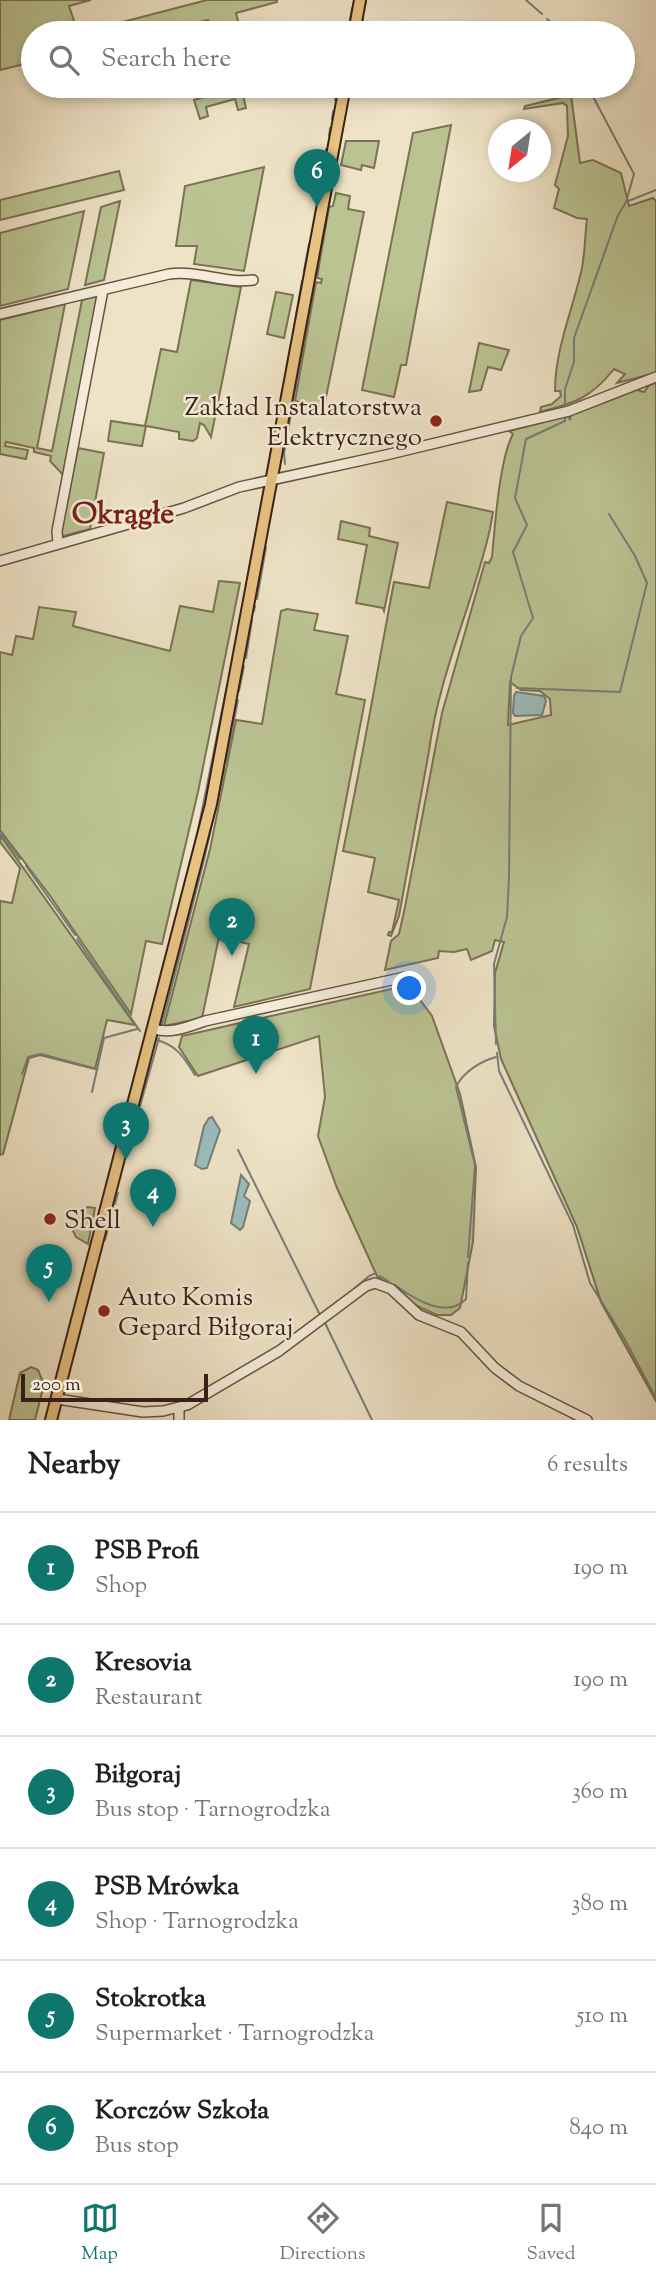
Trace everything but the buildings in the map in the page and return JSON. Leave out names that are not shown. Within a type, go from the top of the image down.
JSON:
[{"type":"main road","points":[[356,21],[360,0]]},
{"type":"main road","points":[[51,1420],[211,804],[343,98]]},
{"type":"street","points":[[0,314],[175,273],[237,281],[253,280]]},
{"type":"street","points":[[58,544],[57,531],[103,290]]},
{"type":"street","points":[[0,561],[184,508],[239,487],[569,411],[656,377]]},
{"type":"street","points":[[152,1035],[405,977]]},
{"type":"street","points":[[57,1399],[139,1412],[179,1408],[202,1398],[257,1365],[366,1286],[380,1283],[395,1292],[419,1315],[461,1332],[495,1368],[519,1386],[587,1420]]},
{"type":"street","points":[[179,1408],[179,1420]]},
{"type":"green space","points":[[0,0],[91,0],[69,6],[74,21],[21,21],[21,65],[0,70]]},
{"type":"green space","points":[[207,0],[277,0],[236,13],[238,21],[126,21]]},
{"type":"green space","points":[[244,98],[246,108],[238,110],[235,99],[206,107],[208,116],[200,119],[194,100]]},
{"type":"green space","points":[[558,98],[571,98],[580,163],[593,160],[621,173],[629,206],[653,198],[656,201],[656,373],[617,383],[625,374],[614,369],[598,387],[582,398],[540,412],[541,407],[552,404],[561,396],[560,391],[555,391],[558,360],[582,268],[587,219],[577,218],[554,208],[559,189],[555,185],[568,136],[567,106],[563,103],[524,109],[525,106]]},
{"type":"green space","points":[[451,125],[406,365],[401,365],[394,397],[362,390],[413,133]]},
{"type":"green space","points":[[346,141],[379,141],[374,168],[362,165],[361,170],[341,165]]},
{"type":"green space","points":[[264,167],[244,271],[194,264],[197,246],[176,246],[185,186]]},
{"type":"green space","points":[[119,171],[124,190],[0,220],[0,200]]},
{"type":"green space","points":[[336,193],[350,196],[348,209],[364,212],[324,407],[295,401],[316,282],[321,283],[322,279],[317,278],[329,207],[333,206]]},
{"type":"green space","points":[[120,201],[104,280],[85,285],[101,207]]},
{"type":"green space","points":[[84,211],[68,289],[0,306],[0,233]]},
{"type":"green space","points":[[191,280],[241,287],[211,437],[200,423],[197,438],[193,441],[179,439],[179,432],[146,426],[142,446],[108,441],[111,421],[145,426],[161,349],[177,352]]},
{"type":"green space","points":[[276,292],[293,295],[284,338],[267,334]]},
{"type":"green space","points":[[97,296],[100,300],[64,476],[50,461],[51,456],[34,452],[34,448],[6,442],[5,446],[28,450],[26,459],[0,454],[0,320],[65,304],[37,448],[52,451],[82,300]]},
{"type":"green space","points":[[479,343],[509,350],[501,370],[488,367],[481,390],[469,392]]},
{"type":"green space","points":[[656,383],[656,1401],[601,1302],[577,1227],[501,1059],[494,1026],[495,973],[504,942],[495,940],[492,951],[471,960],[467,949],[439,951],[438,958],[385,970],[391,941],[399,934],[405,907],[442,713],[485,562],[489,563],[492,557],[501,476],[513,434],[509,431],[567,416],[570,420],[571,413],[634,389],[644,392],[650,384]],"holes":[[[510,682],[521,690],[540,691],[550,699],[551,715],[508,725]]]},
{"type":"green space","points":[[78,448],[104,453],[90,529],[60,537]]},
{"type":"green space","points":[[447,502],[493,512],[483,557],[440,694],[399,916],[391,936],[388,935],[392,932],[399,900],[368,892],[375,858],[343,851],[394,582],[429,588]]},
{"type":"green space","points":[[341,521],[370,528],[369,536],[398,543],[384,611],[383,608],[356,603],[367,545],[338,539]]},
{"type":"green space","points":[[219,581],[240,583],[198,792],[162,944],[146,941],[131,1014],[51,897],[0,830],[0,652],[12,655],[16,636],[33,639],[39,607],[76,612],[73,626],[170,651],[180,606],[213,612]]},
{"type":"green space","points":[[287,609],[318,614],[314,630],[348,636],[336,694],[365,700],[310,989],[234,1007],[249,944],[219,937],[202,1018],[164,1026],[210,849],[236,720],[262,724],[281,611]]},
{"type":"green space","points":[[0,835],[135,1025],[107,1020],[95,1069],[40,1055],[29,1058],[3,1154],[0,1155],[0,901],[12,903],[20,868],[0,842]]},
{"type":"green space","points":[[409,985],[432,1016],[460,1094],[476,1167],[473,1242],[460,1308],[451,1315],[437,1315],[415,1305],[377,1276],[337,1188],[318,1136],[325,1097],[319,1036],[198,1076],[179,1047],[182,1036]]},
{"type":"green space","points":[[95,1208],[88,1244],[76,1237],[73,1231],[80,1210]]},
{"type":"green space","points":[[31,1367],[38,1370],[44,1384],[35,1420],[9,1420],[20,1373]]},
{"type":"water","points":[[516,692],[544,696],[546,701],[542,715],[515,716],[513,713]]},
{"type":"water","points":[[212,1117],[220,1130],[207,1168],[202,1169],[195,1165],[204,1126]]},
{"type":"water","points":[[241,1175],[249,1184],[244,1196],[250,1201],[240,1230],[231,1223]]},
{"type":"waterway","points":[[526,0],[542,14]]},
{"type":"waterway","points":[[364,12],[366,1]]},
{"type":"waterway","points":[[350,20],[352,8]]},
{"type":"waterway","points":[[594,98],[634,174],[626,202]]},
{"type":"waterway","points":[[332,119],[333,111]]},
{"type":"waterway","points":[[329,136],[330,128]]},
{"type":"waterway","points":[[323,165],[324,160]]},
{"type":"waterway","points":[[333,183],[334,177]]},
{"type":"waterway","points":[[565,406],[565,389],[574,362],[574,338],[618,215],[626,202],[656,190]]},
{"type":"waterway","points":[[316,275],[331,194]]},
{"type":"waterway","points":[[304,271],[309,244]]},
{"type":"waterway","points":[[293,333],[302,281]]},
{"type":"waterway","points":[[285,464],[284,453],[314,285]]},
{"type":"waterway","points":[[286,370],[291,343]]},
{"type":"waterway","points":[[281,396],[285,377]]},
{"type":"waterway","points":[[277,421],[280,403]]},
{"type":"waterway","points":[[496,1044],[494,964],[507,917],[509,878],[511,677],[521,636],[533,618],[513,552],[527,525],[515,498],[526,439],[565,421],[565,418]]},
{"type":"waterway","points":[[270,456],[275,430]]},
{"type":"waterway","points":[[267,473],[269,464]]},
{"type":"waterway","points":[[243,604],[263,495]]},
{"type":"waterway","points":[[517,688],[620,692],[647,583],[635,556],[609,514]]},
{"type":"waterway","points":[[257,599],[266,547]]},
{"type":"waterway","points":[[254,611],[255,606]]},
{"type":"waterway","points":[[229,677],[242,610]]},
{"type":"waterway","points":[[246,658],[252,620]]},
{"type":"waterway","points":[[239,691],[244,666]]},
{"type":"waterway","points":[[196,840],[227,686]]},
{"type":"waterway","points":[[226,762],[238,700]]},
{"type":"waterway","points":[[162,1025],[224,770]]},
{"type":"waterway","points":[[0,833],[20,859]]},
{"type":"waterway","points":[[26,866],[75,935]]},
{"type":"waterway","points":[[77,939],[140,1031]]},
{"type":"waterway","points":[[161,974],[165,960]]},
{"type":"waterway","points":[[151,1016],[158,985]]},
{"type":"waterway","points":[[92,1092],[104,1038],[137,1029]]},
{"type":"waterway","points":[[128,1104],[147,1029]]},
{"type":"waterway","points":[[140,1106],[159,1038]]},
{"type":"waterway","points":[[157,1040],[175,1049],[195,1075]]},
{"type":"waterway","points":[[497,1053],[499,1071],[573,1225],[590,1283],[656,1398]]},
{"type":"waterway","points":[[22,1074],[28,1057],[41,1054],[97,1069]]},
{"type":"waterway","points":[[468,1257],[475,1165],[456,1087],[473,1068],[496,1057]]},
{"type":"waterway","points":[[112,1166],[125,1114]]},
{"type":"waterway","points":[[135,1123],[137,1118]]},
{"type":"waterway","points":[[238,1150],[320,1315]]},
{"type":"waterway","points":[[115,1204],[118,1193]]},
{"type":"waterway","points":[[105,1240],[111,1218]]},
{"type":"waterway","points":[[395,1285],[420,1301],[449,1308],[466,1299],[468,1263]]},
{"type":"waterway","points":[[355,1288],[376,1273]]},
{"type":"waterway","points":[[380,1276],[388,1281]]},
{"type":"waterway","points":[[325,1323],[372,1420]]},
{"type":"place","name":"Korczów Szkoła","points":[[317,207]]},
{"type":"place","name":"Zakład Instalatorstwa Elektrycznego","points":[[436,421]]},
{"type":"place","name":"Kresovia","points":[[232,956]]},
{"type":"place","name":"PSB Profi","points":[[256,1074]]},
{"type":"place","name":"Biłgoraj","points":[[126,1160]]},
{"type":"place","name":"Shell","points":[[50,1219]]},
{"type":"place","name":"PSB Mrówka","points":[[153,1227]]},
{"type":"place","name":"Stokrotka","points":[[49,1302]]},
{"type":"place","name":"Auto Komis Gepard Biłgoraj","points":[[104,1311]]},
{"type":"district","name":"Okrągłe","points":[[123,513]]}]
